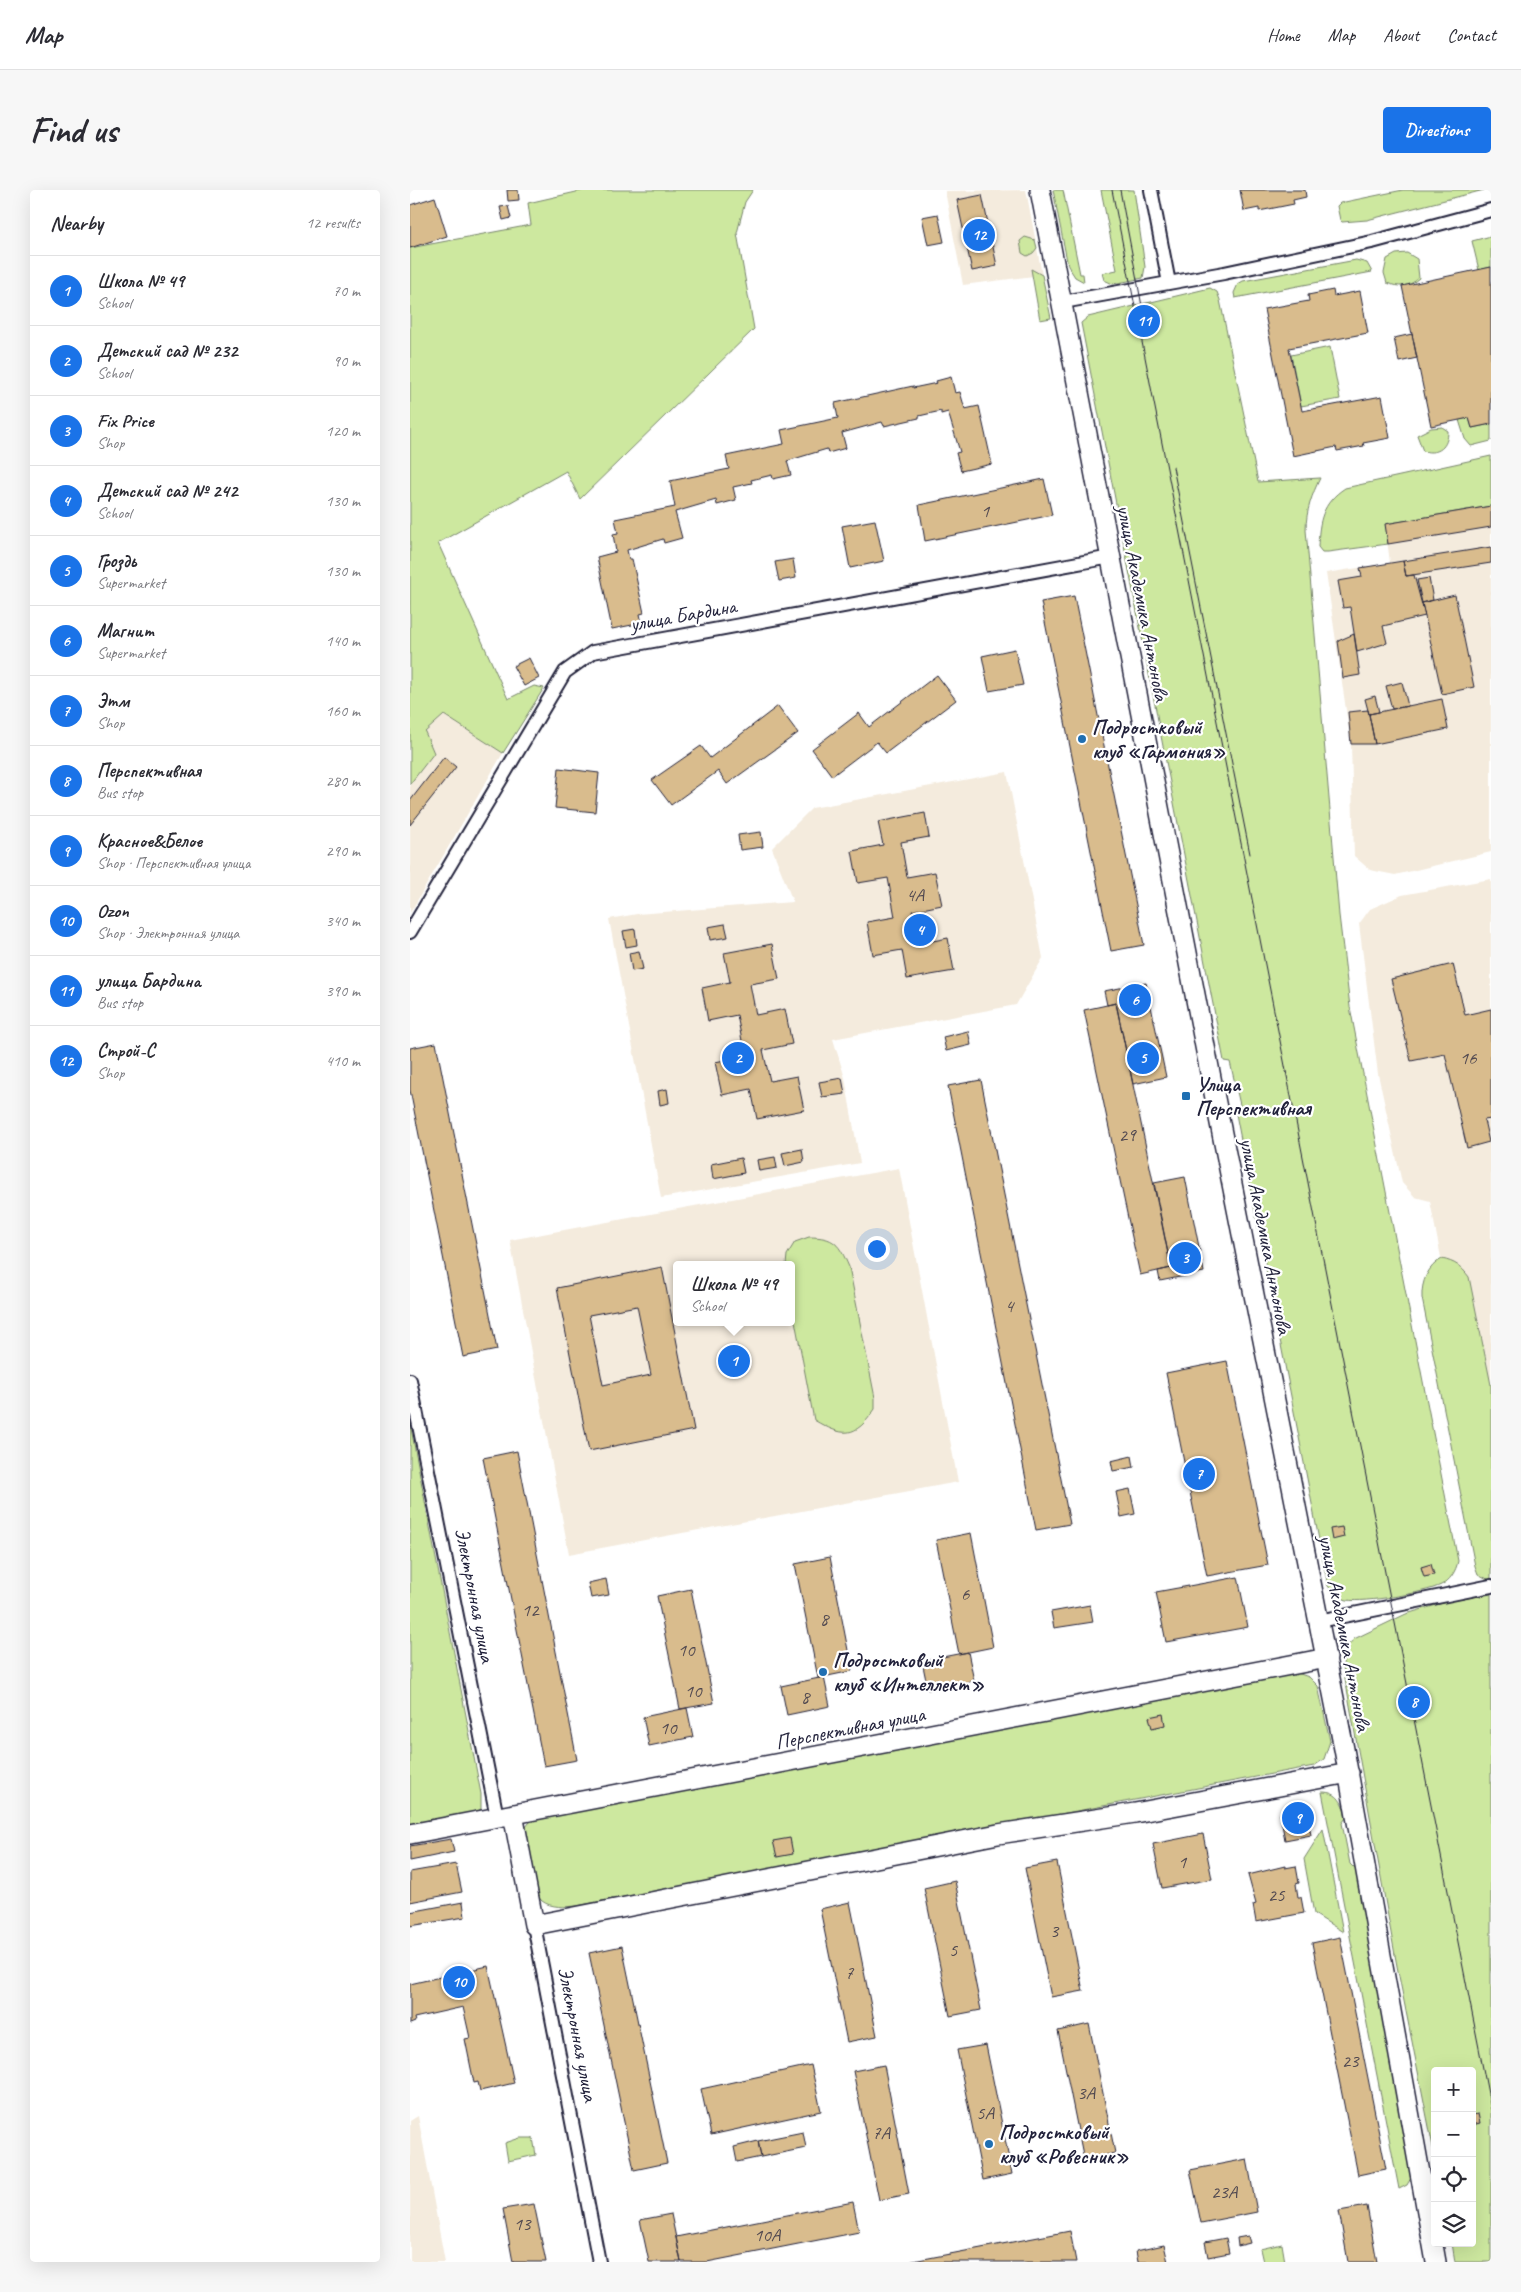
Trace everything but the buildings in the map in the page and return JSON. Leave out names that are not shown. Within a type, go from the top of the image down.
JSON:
[{"type":"main road","name":"улица Академика Антонова","points":[[1040,190],[1213,1088],[1320,1621],[1436,2262]]},
{"type":"main road","name":"Перспективная улица","points":[[410,1834],[1327,1658]]},
{"type":"main road","points":[[534,1925],[998,1834],[1135,1813],[1348,1773]]},
{"type":"main road","name":"Электронная улица","points":[[505,1816],[534,1925]]},
{"type":"street","points":[[1151,190],[1169,283]]},
{"type":"street","points":[[1062,302],[1169,283],[1372,242],[1491,210]]},
{"type":"street","name":"улица Бардина","points":[[410,932],[565,672],[593,652],[1111,558]]},
{"type":"street","name":"Электронная улица","points":[[410,1380],[505,1816]]},
{"type":"street","points":[[1320,1621],[1491,1586]]},
{"type":"street","name":"Электронная улица","points":[[534,1925],[600,2262]]},
{"type":"shaded area","points":[[1026,190],[1042,275],[963,285],[945,191]]},
{"type":"shaded area","points":[[1491,506],[1491,852],[1395,875],[1370,870],[1354,856],[1351,744],[1326,573],[1390,563],[1385,524]]},
{"type":"shaded area","points":[[444,715],[503,753],[410,913],[410,784],[434,753],[425,732]]},
{"type":"shaded area","points":[[1007,772],[1043,958],[1016,1005],[833,1039],[845,1078],[860,1163],[661,1198],[609,919],[637,914],[793,902],[772,848],[812,808]]},
{"type":"shaded area","points":[[1491,879],[1491,1515],[1430,1201],[1415,1197],[1402,1183],[1378,1074],[1359,924],[1370,909],[1402,895]]},
{"type":"shaded area","points":[[899,1168],[958,1482],[569,1554],[510,1240]]},
{"type":"shaded area","points":[[418,2116],[445,2262],[410,2262],[410,2121]]},
{"type":"green space","points":[[585,190],[753,190],[745,202],[737,233],[754,329],[580,499],[566,471],[438,543],[508,699],[534,686],[544,688],[503,753],[444,715],[425,732],[434,753],[410,784],[410,248],[531,225],[528,203]]},
{"type":"green space","points":[[1053,190],[1063,190],[1080,274],[1083,274],[1084,282],[1075,277],[1068,266]]},
{"type":"green space","points":[[1101,190],[1134,190],[1145,267],[1143,278],[1113,284],[1104,280],[1102,273],[1117,270]]},
{"type":"green space","points":[[1403,190],[1484,190],[1367,220],[1342,222],[1340,220],[1337,206],[1340,203]]},
{"type":"green space","points":[[1491,236],[1491,267],[1479,270],[1472,241]]},
{"type":"green space","points":[[1025,237],[1035,240],[1037,248],[1027,256],[1022,253],[1020,241]]},
{"type":"green space","points":[[1407,253],[1417,259],[1419,278],[1404,286],[1387,283],[1384,273],[1387,259],[1396,254]]},
{"type":"green space","points":[[1356,260],[1367,263],[1372,272],[1235,298],[1234,293],[1238,284],[1243,281]]},
{"type":"green space","points":[[1031,269],[1042,275],[1051,318],[1040,320]]},
{"type":"green space","points":[[1210,288],[1217,292],[1220,300],[1258,482],[1320,478],[1310,503],[1306,530],[1339,915],[1350,1007],[1458,1561],[1452,1575],[1441,1585],[1409,1594],[1380,1599],[1347,1600],[1341,1598],[1328,1586],[1236,1114],[1241,1109],[1230,1062],[1224,1061],[1081,323],[1088,317]]},
{"type":"green space","points":[[1330,347],[1340,399],[1301,406],[1291,355]]},
{"type":"green space","points":[[1469,418],[1472,428],[1491,424],[1491,441],[1471,446],[1465,439],[1459,420]]},
{"type":"green space","points":[[1442,427],[1448,431],[1448,437],[1442,448],[1434,452],[1423,451],[1417,435],[1431,428]]},
{"type":"green space","points":[[1491,456],[1491,506],[1386,524],[1388,544],[1328,552],[1322,552],[1318,547],[1319,529],[1323,513],[1331,500],[1345,488]]},
{"type":"green space","points":[[809,1237],[830,1240],[839,1247],[849,1267],[875,1398],[875,1409],[868,1419],[855,1430],[841,1432],[814,1420],[795,1321],[795,1261],[786,1261],[787,1255],[795,1242]]},
{"type":"green space","points":[[1442,1259],[1457,1265],[1469,1277],[1491,1385],[1491,1581],[1478,1574],[1475,1566],[1422,1298],[1426,1275]]},
{"type":"green space","points":[[410,1423],[481,1794],[481,1809],[470,1816],[410,1827]]},
{"type":"green space","points":[[1491,1594],[1491,2262],[1455,2262],[1453,2247],[1476,2247],[1476,2067],[1431,2067],[1431,2137],[1397,1966],[1343,1667],[1343,1651],[1354,1639],[1406,1614],[1450,1601]]},
{"type":"green space","points":[[1297,1673],[1309,1677],[1318,1686],[1330,1741],[1324,1759],[1314,1766],[576,1906],[550,1905],[542,1901],[535,1888],[524,1829],[537,1818]]},
{"type":"green space","points":[[1322,1792],[1333,1794],[1342,1803],[1346,1818],[1342,1823],[1350,1864],[1357,1871],[1412,2176],[1407,2185],[1399,2189]]},
{"type":"green space","points":[[1323,1829],[1343,1932],[1314,1914],[1304,1859]]},
{"type":"green space","points":[[520,2138],[533,2138],[536,2155],[508,2161],[505,2143]]},
{"type":"green space","points":[[1282,2244],[1285,2262],[1263,2262],[1260,2249]]},
{"type":"tram line","points":[[1112,190],[1491,2109]]},
{"type":"tram line","points":[[1120,190],[1145,322]]},
{"type":"tram line","points":[[1173,467],[1250,854]]},
{"type":"place","name":"Строй-С","points":[[979,235]]},
{"type":"place","name":"улица Бардина","points":[[1144,321]]},
{"type":"place","name":"Подростковый клуб «Гармония»","points":[[1082,739]]},
{"type":"place","name":"Детский сад № 242","points":[[920,930]]},
{"type":"place","name":"Магнит","points":[[1135,1000]]},
{"type":"place","name":"Детский сад № 232","points":[[738,1058]]},
{"type":"place","name":"Гроздь","points":[[1143,1058]]},
{"type":"place","name":"Улица Перспективная","points":[[1186,1096]]},
{"type":"place","name":"Fix Price","points":[[1185,1258]]},
{"type":"place","name":"Школа № 49","points":[[734,1361]]},
{"type":"place","name":"Этм","points":[[1199,1474]]},
{"type":"place","name":"Подростковый клуб «Интеллект»","points":[[823,1672]]},
{"type":"place","name":"Перспективная","points":[[1414,1702]]},
{"type":"place","name":"Красное&Белое","points":[[1298,1818]]},
{"type":"place","name":"Ozon","points":[[459,1982]]},
{"type":"place","name":"Подростковый клуб «Ровесник»","points":[[989,2144]]}]
